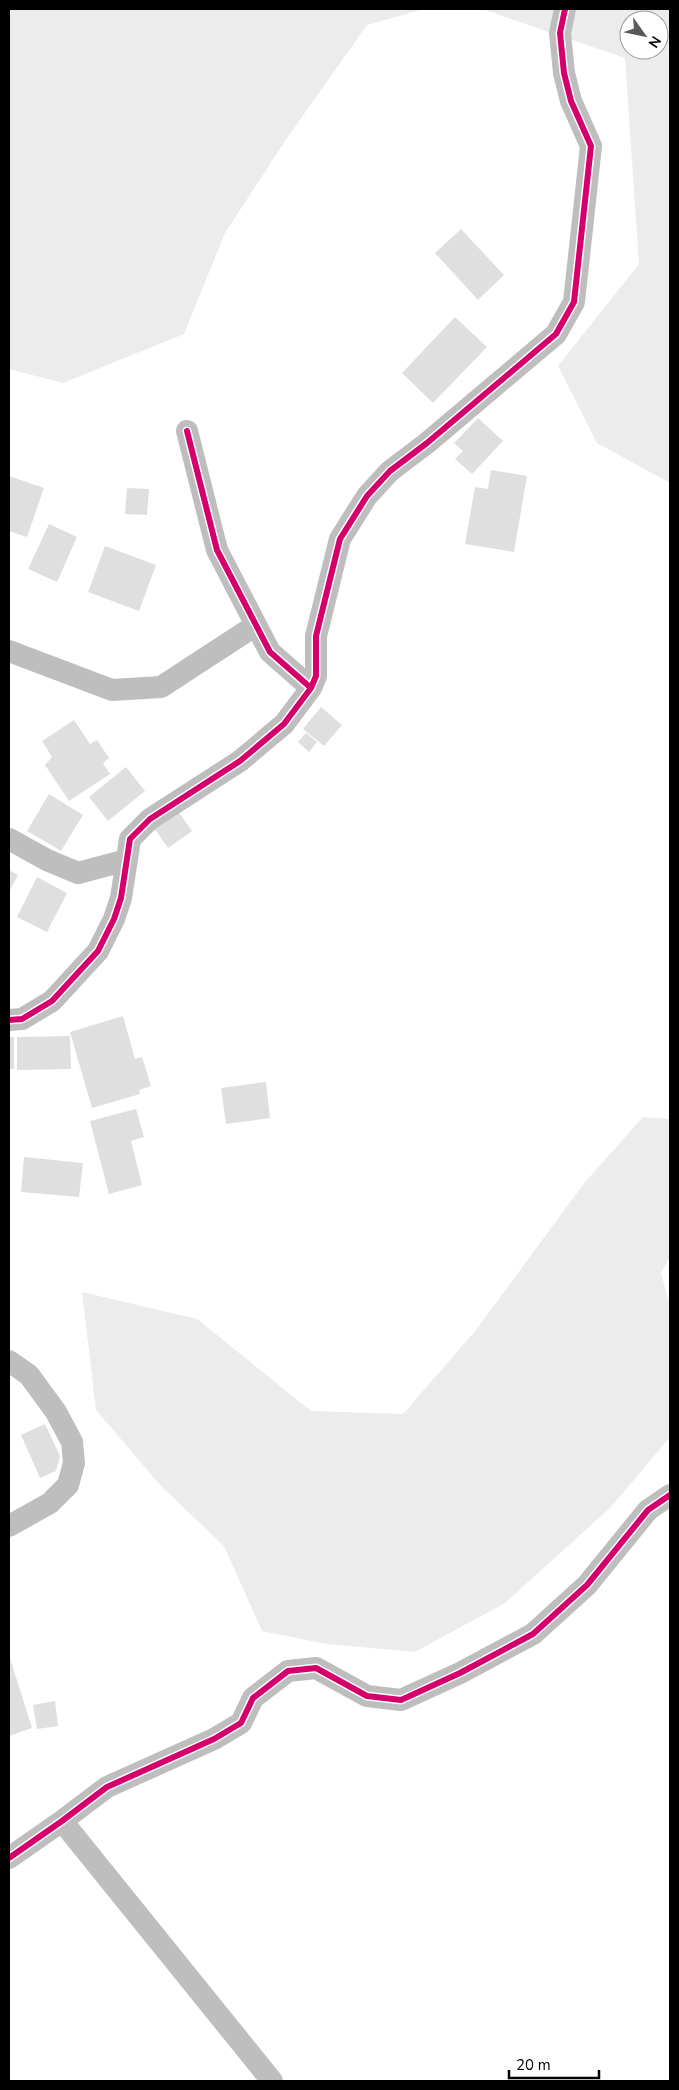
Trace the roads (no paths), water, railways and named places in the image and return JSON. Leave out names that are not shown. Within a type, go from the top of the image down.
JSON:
[{"type":"street","points":[[9,1020],[22,1019],[52,1001],[98,951],[114,919],[121,898],[130,839],[150,819],[240,761],[284,724],[311,688],[316,676],[316,636],[340,539],[367,496],[390,470],[427,442],[556,334],[574,302],[591,146],[571,101],[564,73],[560,33],[565,9]]},
{"type":"street","points":[[188,431],[217,550],[270,652],[311,688]]},
{"type":"street","points":[[9,651],[112,690],[161,687],[256,625]]},
{"type":"street","points":[[9,839],[47,860],[78,873],[127,860]]},
{"type":"street","points":[[9,1361],[29,1375],[56,1412],[72,1442],[74,1463],[68,1486],[50,1503],[9,1526]]},
{"type":"street","points":[[9,1858],[107,1787],[214,1738],[241,1722],[253,1698],[288,1672],[316,1668],[368,1696],[401,1700],[460,1673],[533,1634],[587,1585],[648,1510],[670,1495]]},
{"type":"street","points":[[62,1821],[272,2081]]}]
